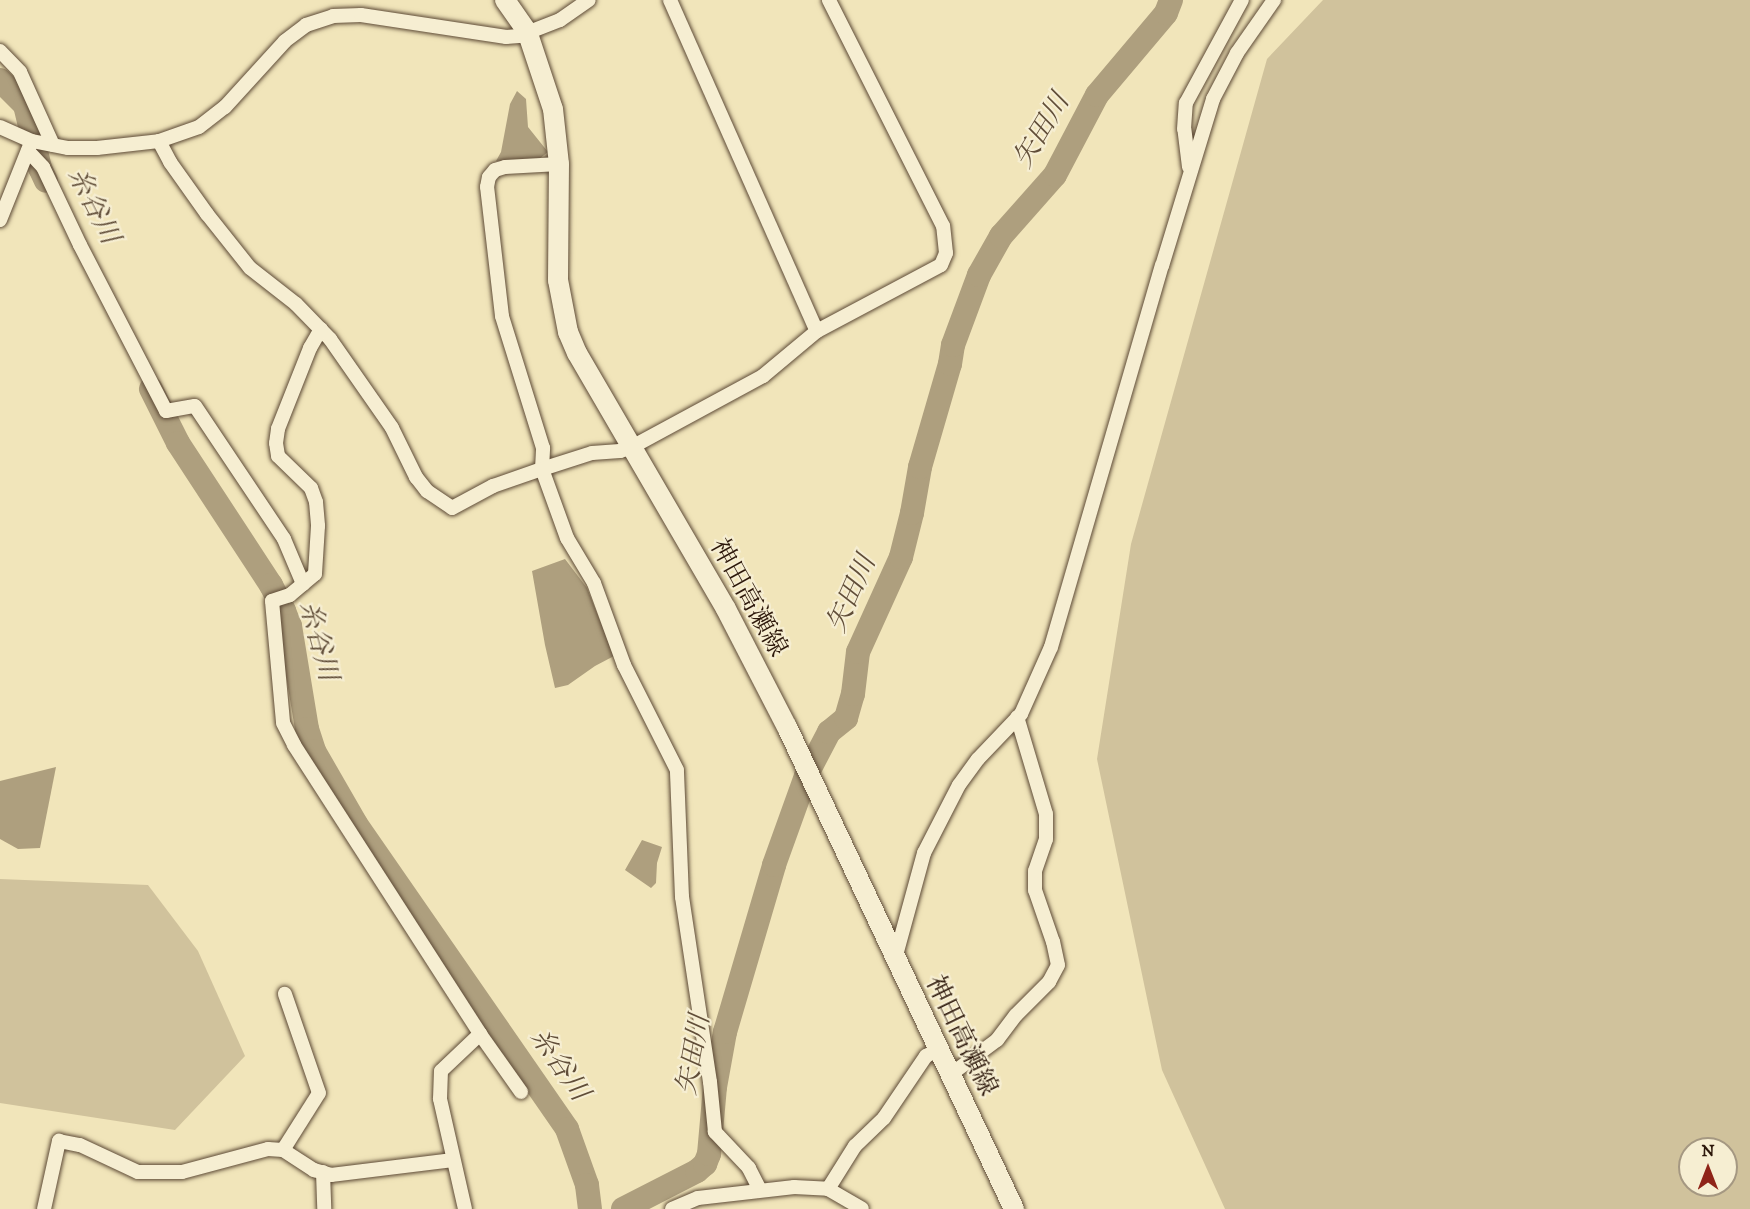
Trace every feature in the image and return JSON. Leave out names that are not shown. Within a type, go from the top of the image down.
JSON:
[{"type":"main road","name":"神田高瀬線","points":[[505,0],[527,31],[553,109],[559,164],[558,280],[568,332],[630,448],[731,619],[787,727],[894,959],[1014,1209]]},
{"type":"street","points":[[30,146],[97,148],[159,141],[199,127],[225,107],[285,41],[306,26],[333,16],[361,15],[485,36],[519,36],[560,20],[589,0]]},
{"type":"street","points":[[670,0],[817,331]]},
{"type":"street","points":[[159,141],[170,162],[207,214],[250,268],[296,304],[321,329],[379,409],[416,477],[439,501],[452,508],[493,486],[542,469],[592,453],[630,448],[763,376],[817,331],[941,265],[946,253],[943,226],[829,0]]},
{"type":"street","points":[[1190,172],[1184,129],[1186,103],[1242,0]]},
{"type":"street","points":[[894,959],[924,852],[959,785],[978,759],[1017,717],[1051,647],[1213,99],[1237,53],[1275,0]]},
{"type":"street","points":[[0,51],[20,72],[53,145]]},
{"type":"street","points":[[0,127],[30,146],[43,167],[80,245],[166,411],[195,406],[284,539],[303,584]]},
{"type":"street","points":[[0,220],[30,146]]},
{"type":"street","points":[[559,164],[506,167],[495,170],[489,177],[487,187],[502,316],[543,448],[542,469],[567,538],[594,583],[624,665],[677,770],[682,897],[710,1082],[715,1132],[748,1168],[760,1191]]},
{"type":"street","points":[[321,329],[310,348],[278,429],[276,443],[278,456],[311,488],[316,502],[318,526],[315,574],[290,595],[272,602],[283,723],[294,745],[480,1034],[521,1092]]},
{"type":"street","points":[[950,1075],[997,1040],[1016,1014],[1049,982],[1058,965],[1053,942],[1035,890],[1035,871],[1046,839],[1046,814],[1017,717]]},
{"type":"street","points":[[283,1150],[319,1093],[285,994]]},
{"type":"street","points":[[465,1209],[440,1100],[441,1071],[480,1034]]},
{"type":"street","points":[[828,1189],[855,1146],[884,1119],[926,1056],[938,1050]]},
{"type":"street","points":[[44,1209],[59,1142],[80,1145],[138,1172],[182,1172],[268,1149],[283,1150],[331,1175],[453,1160]]},
{"type":"street","points":[[323,1172],[324,1209]]},
{"type":"street","points":[[672,1209],[698,1198],[794,1187],[828,1189],[862,1209]]},
{"type":"shaded area","points":[[1323,0],[1750,0],[1750,1209],[1225,1209],[1162,1070],[1097,759],[1131,544],[1267,59]]},
{"type":"shaded area","points":[[517,91],[526,99],[528,127],[548,152],[539,159],[496,161],[501,152],[510,104]]},
{"type":"shaded area","points":[[565,559],[587,588],[614,656],[568,685],[555,688],[532,571]]},
{"type":"shaded area","points":[[56,767],[40,848],[18,849],[0,839],[0,781]]},
{"type":"shaded area","points":[[642,840],[662,847],[657,863],[656,883],[651,888],[625,870]]},
{"type":"shaded area","points":[[0,879],[148,885],[198,951],[245,1056],[175,1130],[0,1103]]},
{"type":"waterway","name":"矢田川","points":[[623,1209],[697,1171],[705,1164],[709,1154],[715,1087],[725,1032],[774,865],[806,776],[829,732],[846,718],[853,694],[858,652],[901,557],[920,467],[950,364],[953,345],[979,275],[1001,236],[1055,175],[1097,95],[1166,13],[1171,0]]},
{"type":"waterway","name":"糸谷川","points":[[0,80],[25,105],[40,168],[46,181]]},
{"type":"waterway","name":"糸谷川","points":[[151,389],[178,443],[271,585],[284,611],[290,626],[307,729],[314,751],[356,824],[567,1129],[587,1185],[590,1209]]}]
